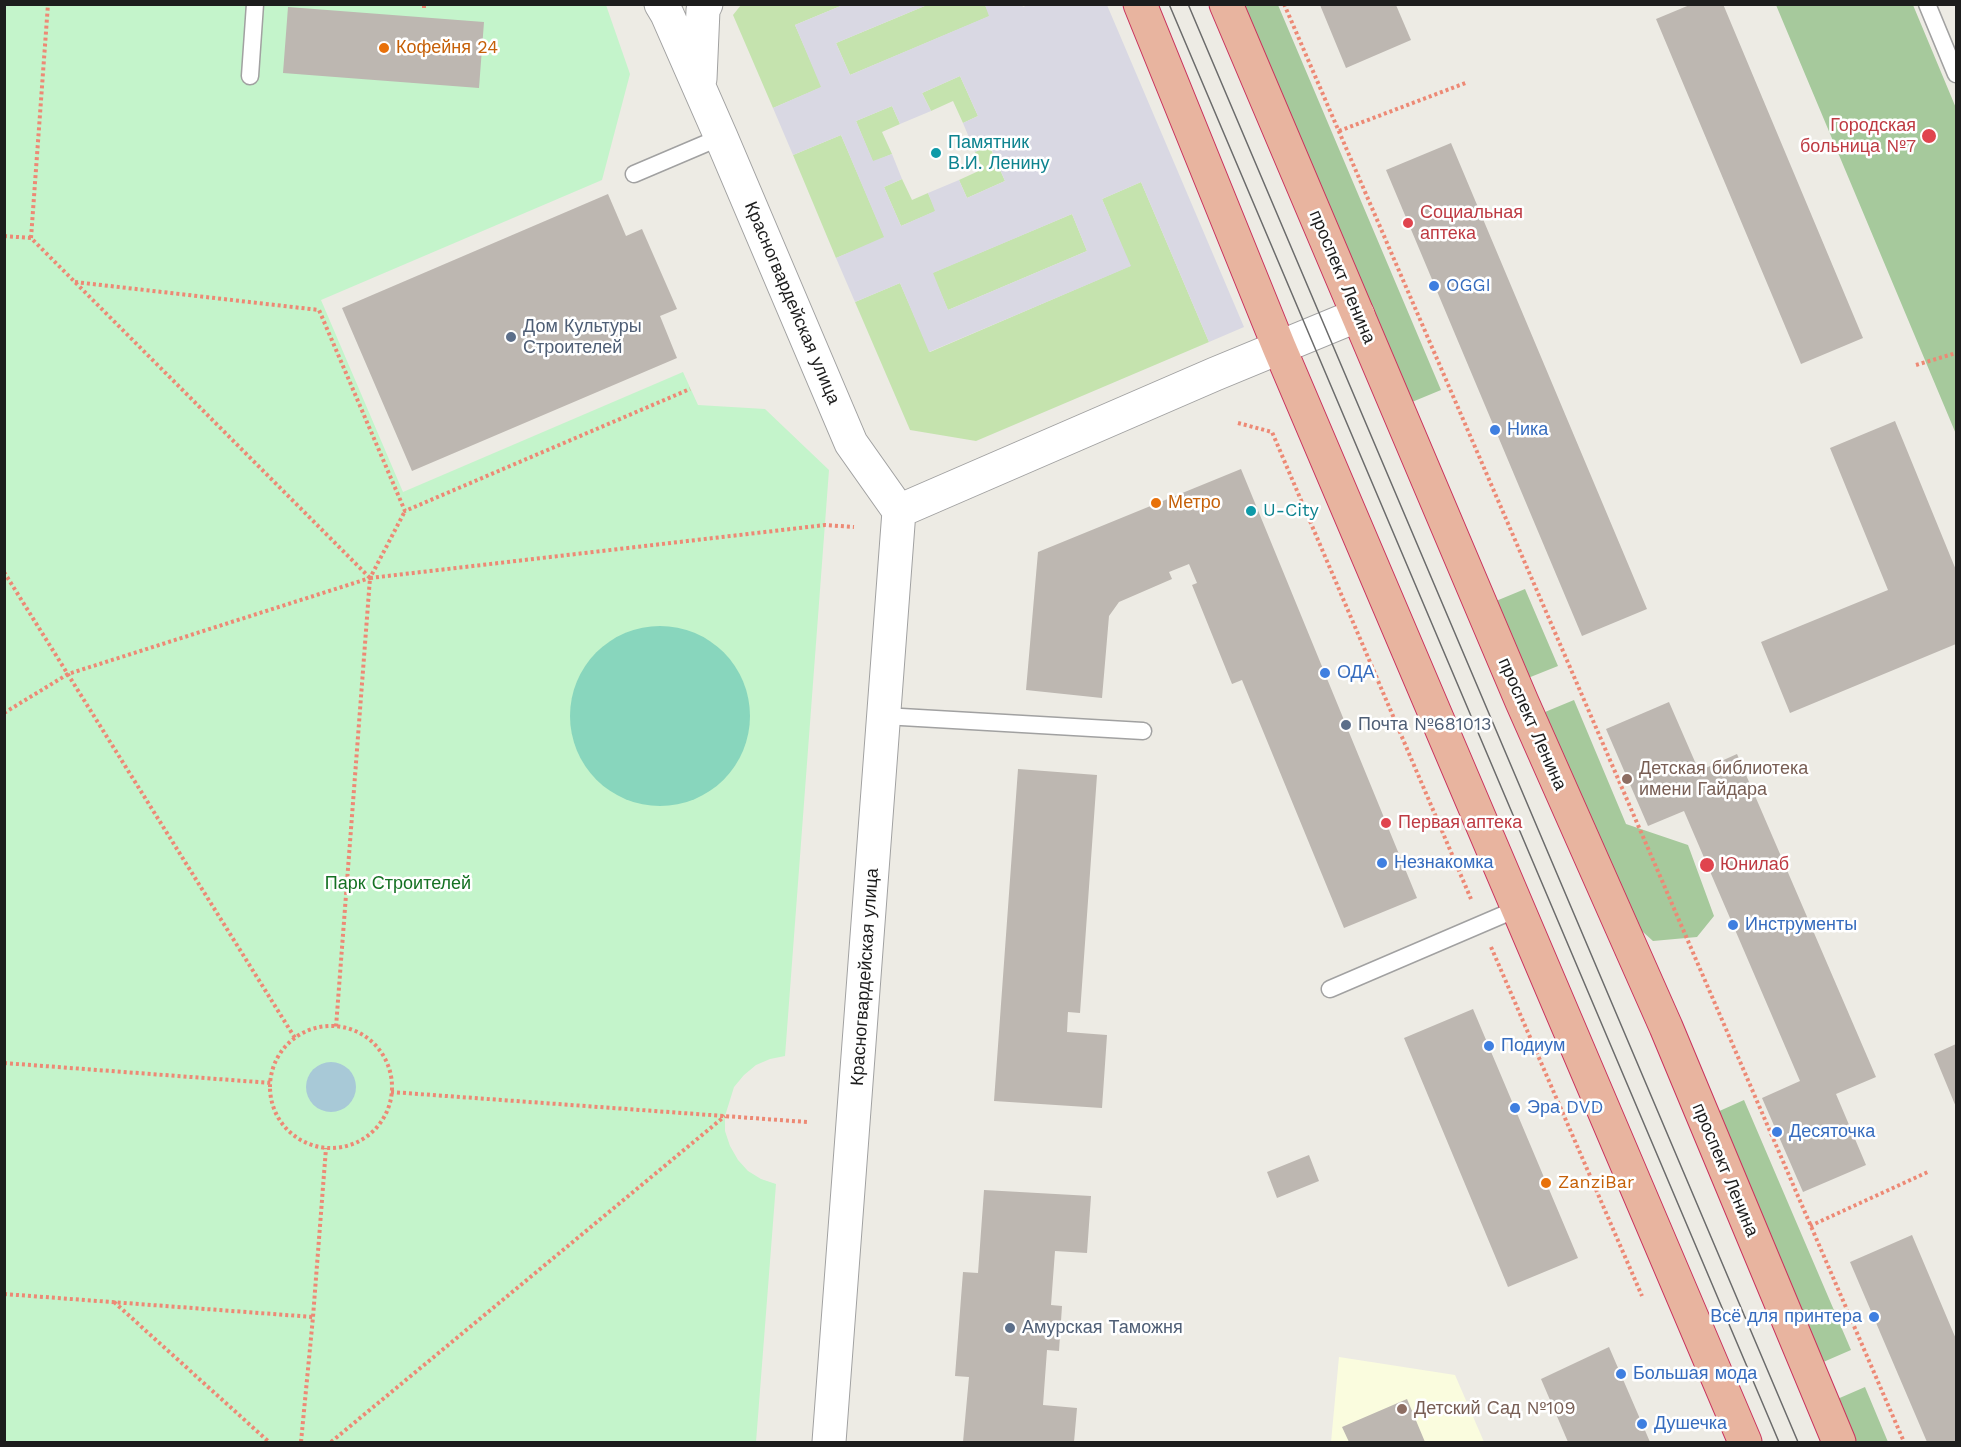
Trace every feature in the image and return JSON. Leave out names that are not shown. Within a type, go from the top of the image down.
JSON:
[{"type":"highway","points":[[1140,4],[1280,347],[1745,1443]]},
{"type":"highway","name":"проспект Ленина","points":[[1226,4],[1522,702],[1671,1038],[1839,1443]]},
{"type":"street","name":"Красногвардейская улица","points":[[661,4],[721,137],[851,443],[899,511],[829,1443]]},
{"type":"street","name":"Красногвардейская улица","points":[[699,87],[703,10],[706,4]]},
{"type":"street","points":[[899,511],[1358,315]]},
{"type":"lane","points":[[250,76],[255,4]]},
{"type":"lane","points":[[1927,4],[1956,74]]},
{"type":"lane","points":[[634,174],[721,137]]},
{"type":"lane","points":[[884,716],[1143,731]]},
{"type":"lane","points":[[1330,989],[1519,908]]},
{"type":"path","points":[[30,238],[48,4]]},
{"type":"path","points":[[1284,4],[1904,1443]]},
{"type":"path","points":[[1339,132],[1468,82]]},
{"type":"path","points":[[4,236],[30,238],[370,578]]},
{"type":"path","points":[[75,282],[319,310],[405,511]]},
{"type":"path","points":[[1916,365],[1956,353]]},
{"type":"path","points":[[336,1027],[370,578],[405,511],[690,389]]},
{"type":"path","points":[[1238,423],[1272,432]]},
{"type":"path","points":[[4,713],[68,674],[370,578],[825,525],[854,527]]},
{"type":"path","points":[[4,572],[295,1038]]},
{"type":"path","points":[[322,1027],[336,1027],[351,1030],[376,1045],[390,1071],[392,1092],[386,1113],[378,1126],[367,1136],[340,1148],[326,1148],[298,1139],[287,1129],[278,1118],[272,1104],[271,1083],[277,1061],[284,1048],[295,1038],[322,1027]]},
{"type":"path","points":[[4,1063],[271,1083]]},
{"type":"path","points":[[392,1092],[807,1122]]},
{"type":"path","points":[[332,1443],[724,1116]]},
{"type":"path","points":[[301,1443],[326,1148]]},
{"type":"path","points":[[1810,1226],[1930,1171]]},
{"type":"path","points":[[4,1294],[313,1317]]},
{"type":"path","points":[[114,1302],[269,1443]]},
{"type":"shaded area","points":[[1030,4],[1107,5],[1244,327],[1209,342],[1141,182],[1102,199],[1131,266],[929,352],[900,283],[855,302],[836,258],[884,237],[841,135],[793,155],[773,108],[821,87],[795,25],[843,5],[927,5],[836,43],[850,75],[989,16],[985,5],[1022,5],[1023,7]],"holes":[[[960,76],[978,116],[963,123],[975,152],[990,146],[1005,181],[967,198],[959,180],[928,193],[935,211],[901,226],[884,187],[902,179],[892,154],[873,161],[856,121],[892,106],[900,124],[931,111],[922,93]],[[1072,214],[1087,251],[948,310],[933,273]]]},
{"type":"shaded area","name":"Детский Сад №109","points":[[1339,1357],[1455,1375],[1484,1442],[1331,1442]]},
{"type":"green space","name":"Парк Строителей","points":[[5,5],[606,5],[630,74],[602,180],[321,300],[403,492],[683,372],[698,405],[765,409],[829,470],[785,1056],[756,1065],[744,1075],[734,1087],[725,1116],[725,1131],[738,1160],[748,1171],[776,1184],[756,1442],[5,1442]]},
{"type":"green space","points":[[741,5],[843,5],[795,25],[822,87],[773,108],[733,15]]},
{"type":"green space","points":[[927,5],[985,5],[990,16],[850,75],[836,43]]},
{"type":"green space","points":[[1244,5],[1278,5],[1441,390],[1412,402]]},
{"type":"green space","points":[[1776,5],[1913,5],[1956,108],[1956,434]]},
{"type":"green space","points":[[960,76],[978,116],[963,123],[953,101],[931,111],[922,93]]},
{"type":"green space","points":[[892,106],[900,124],[882,132],[892,154],[873,162],[856,121]]},
{"type":"green space","points":[[841,135],[885,238],[836,258],[793,155]]},
{"type":"green space","points":[[989,145],[1005,181],[967,198],[959,180],[983,169],[975,152]]},
{"type":"green space","points":[[902,179],[912,200],[928,193],[936,211],[901,226],[884,187]]},
{"type":"green space","points":[[1141,182],[1209,342],[976,441],[910,430],[855,302],[900,283],[930,352],[1130,266],[1102,199]]},
{"type":"green space","points":[[1072,214],[1087,251],[948,310],[932,273]]},
{"type":"green space","points":[[1525,589],[1558,666],[1528,678],[1496,601]]},
{"type":"green space","points":[[660,626],[678,627],[695,632],[724,652],[744,681],[749,698],[749,734],[744,751],[724,780],[695,800],[678,805],[660,806],[642,805],[625,800],[596,780],[576,751],[571,734],[570,716],[571,698],[576,681],[596,652],[625,632],[642,627]]},
{"type":"green space","points":[[1574,700],[1626,824],[1688,845],[1714,916],[1697,937],[1653,941],[1633,923],[1545,712]]},
{"type":"green space","points":[[1744,1100],[1851,1350],[1821,1363],[1715,1113]]},
{"type":"green space","points":[[1865,1387],[1888,1442],[1853,1442],[1835,1400]]},
{"type":"water","points":[[331,1062],[340,1064],[351,1073],[356,1087],[354,1096],[345,1107],[331,1112],[322,1110],[311,1101],[306,1087],[308,1078],[317,1067]]},
{"type":"building","points":[[1692,4],[1723,4],[1863,338],[1801,364],[1656,19]]},
{"type":"building","points":[[1320,5],[1396,5],[1411,40],[1346,68]]},
{"type":"building","points":[[288,7],[484,22],[479,88],[283,73]]},
{"type":"building","points":[[1451,143],[1647,609],[1582,636],[1386,170]]},
{"type":"building","name":"Дом Культуры Строителей","points":[[608,194],[626,236],[642,229],[677,309],[660,316],[677,358],[412,471],[342,308]]},
{"type":"building","points":[[1895,421],[1956,570],[1956,644],[1790,713],[1761,642],[1888,590],[1830,448]]},
{"type":"building","points":[[1241,469],[1417,898],[1344,928],[1242,680],[1232,684],[1192,585],[1197,583],[1189,564],[1169,572],[1172,579],[1119,602],[1109,616],[1102,698],[1026,690],[1038,552]]},
{"type":"building","points":[[1669,702],[1699,771],[1737,754],[1876,1077],[1836,1094],[1866,1165],[1803,1192],[1762,1098],[1800,1081],[1684,811],[1648,826],[1606,729]]},
{"type":"building","points":[[1018,769],[1097,775],[1080,1013],[1068,1012],[1067,1032],[1107,1035],[1102,1108],[994,1101]]},
{"type":"building","points":[[1473,1009],[1578,1258],[1508,1287],[1404,1038]]},
{"type":"building","points":[[1956,1044],[1956,1107],[1934,1054]]},
{"type":"building","points":[[1309,1155],[1319,1181],[1277,1198],[1267,1172]]},
{"type":"building","name":"Амурская Таможня","points":[[984,1190],[1091,1196],[1087,1253],[1055,1251],[1051,1305],[1062,1306],[1059,1351],[1047,1350],[1043,1405],[1077,1408],[1074,1442],[963,1442],[969,1377],[955,1376],[963,1272],[978,1273]]},
{"type":"building","points":[[1912,1235],[1956,1339],[1956,1442],[1927,1442],[1850,1262]]},
{"type":"building","points":[[1609,1347],[1650,1442],[1568,1442],[1541,1379]]},
{"type":"building","points":[[1407,1399],[1425,1442],[1349,1442],[1342,1427]]},
{"type":"tram line","points":[[1169,4],[1779,1442]]},
{"type":"tram line","points":[[1188,4],[1798,1442]]},
{"type":"place","name":"Кофейня 24","points":[[384,48]]},
{"type":"place","name":"Городская больница №7","points":[[1929,136]]},
{"type":"place","name":"Памятник В.И. Ленину","points":[[936,153]]},
{"type":"place","name":"Социальная аптека","points":[[1408,223]]},
{"type":"place","name":"OGGI","points":[[1434,286]]},
{"type":"place","name":"Дом Культуры Строителей","points":[[511,337]]},
{"type":"place","name":"Ника","points":[[1495,430]]},
{"type":"place","name":"Метро","points":[[1156,503]]},
{"type":"place","name":"U-City","points":[[1251,511]]},
{"type":"place","name":"ОДА","points":[[1325,673]]},
{"type":"place","name":"Почта №681013","points":[[1346,725]]},
{"type":"place","name":"Детская библиотека имени Гайдара","points":[[1627,779]]},
{"type":"place","name":"Первая аптека","points":[[1386,823]]},
{"type":"place","name":"Незнакомка","points":[[1382,863]]},
{"type":"place","name":"Юнилаб","points":[[1707,865]]},
{"type":"place","name":"Инструменты","points":[[1733,925]]},
{"type":"place","name":"Подиум","points":[[1489,1046]]},
{"type":"place","name":"Эра DVD","points":[[1515,1108]]},
{"type":"place","name":"Десяточка","points":[[1777,1132]]},
{"type":"place","name":"ZanziBar","points":[[1546,1183]]},
{"type":"place","name":"Всё для принтера","points":[[1874,1317]]},
{"type":"place","name":"Амурская Таможня","points":[[1010,1328]]},
{"type":"place","name":"Большая мода","points":[[1621,1374]]},
{"type":"place","name":"Детский Сад №109","points":[[1402,1409]]},
{"type":"place","name":"Душечка","points":[[1642,1424]]}]
